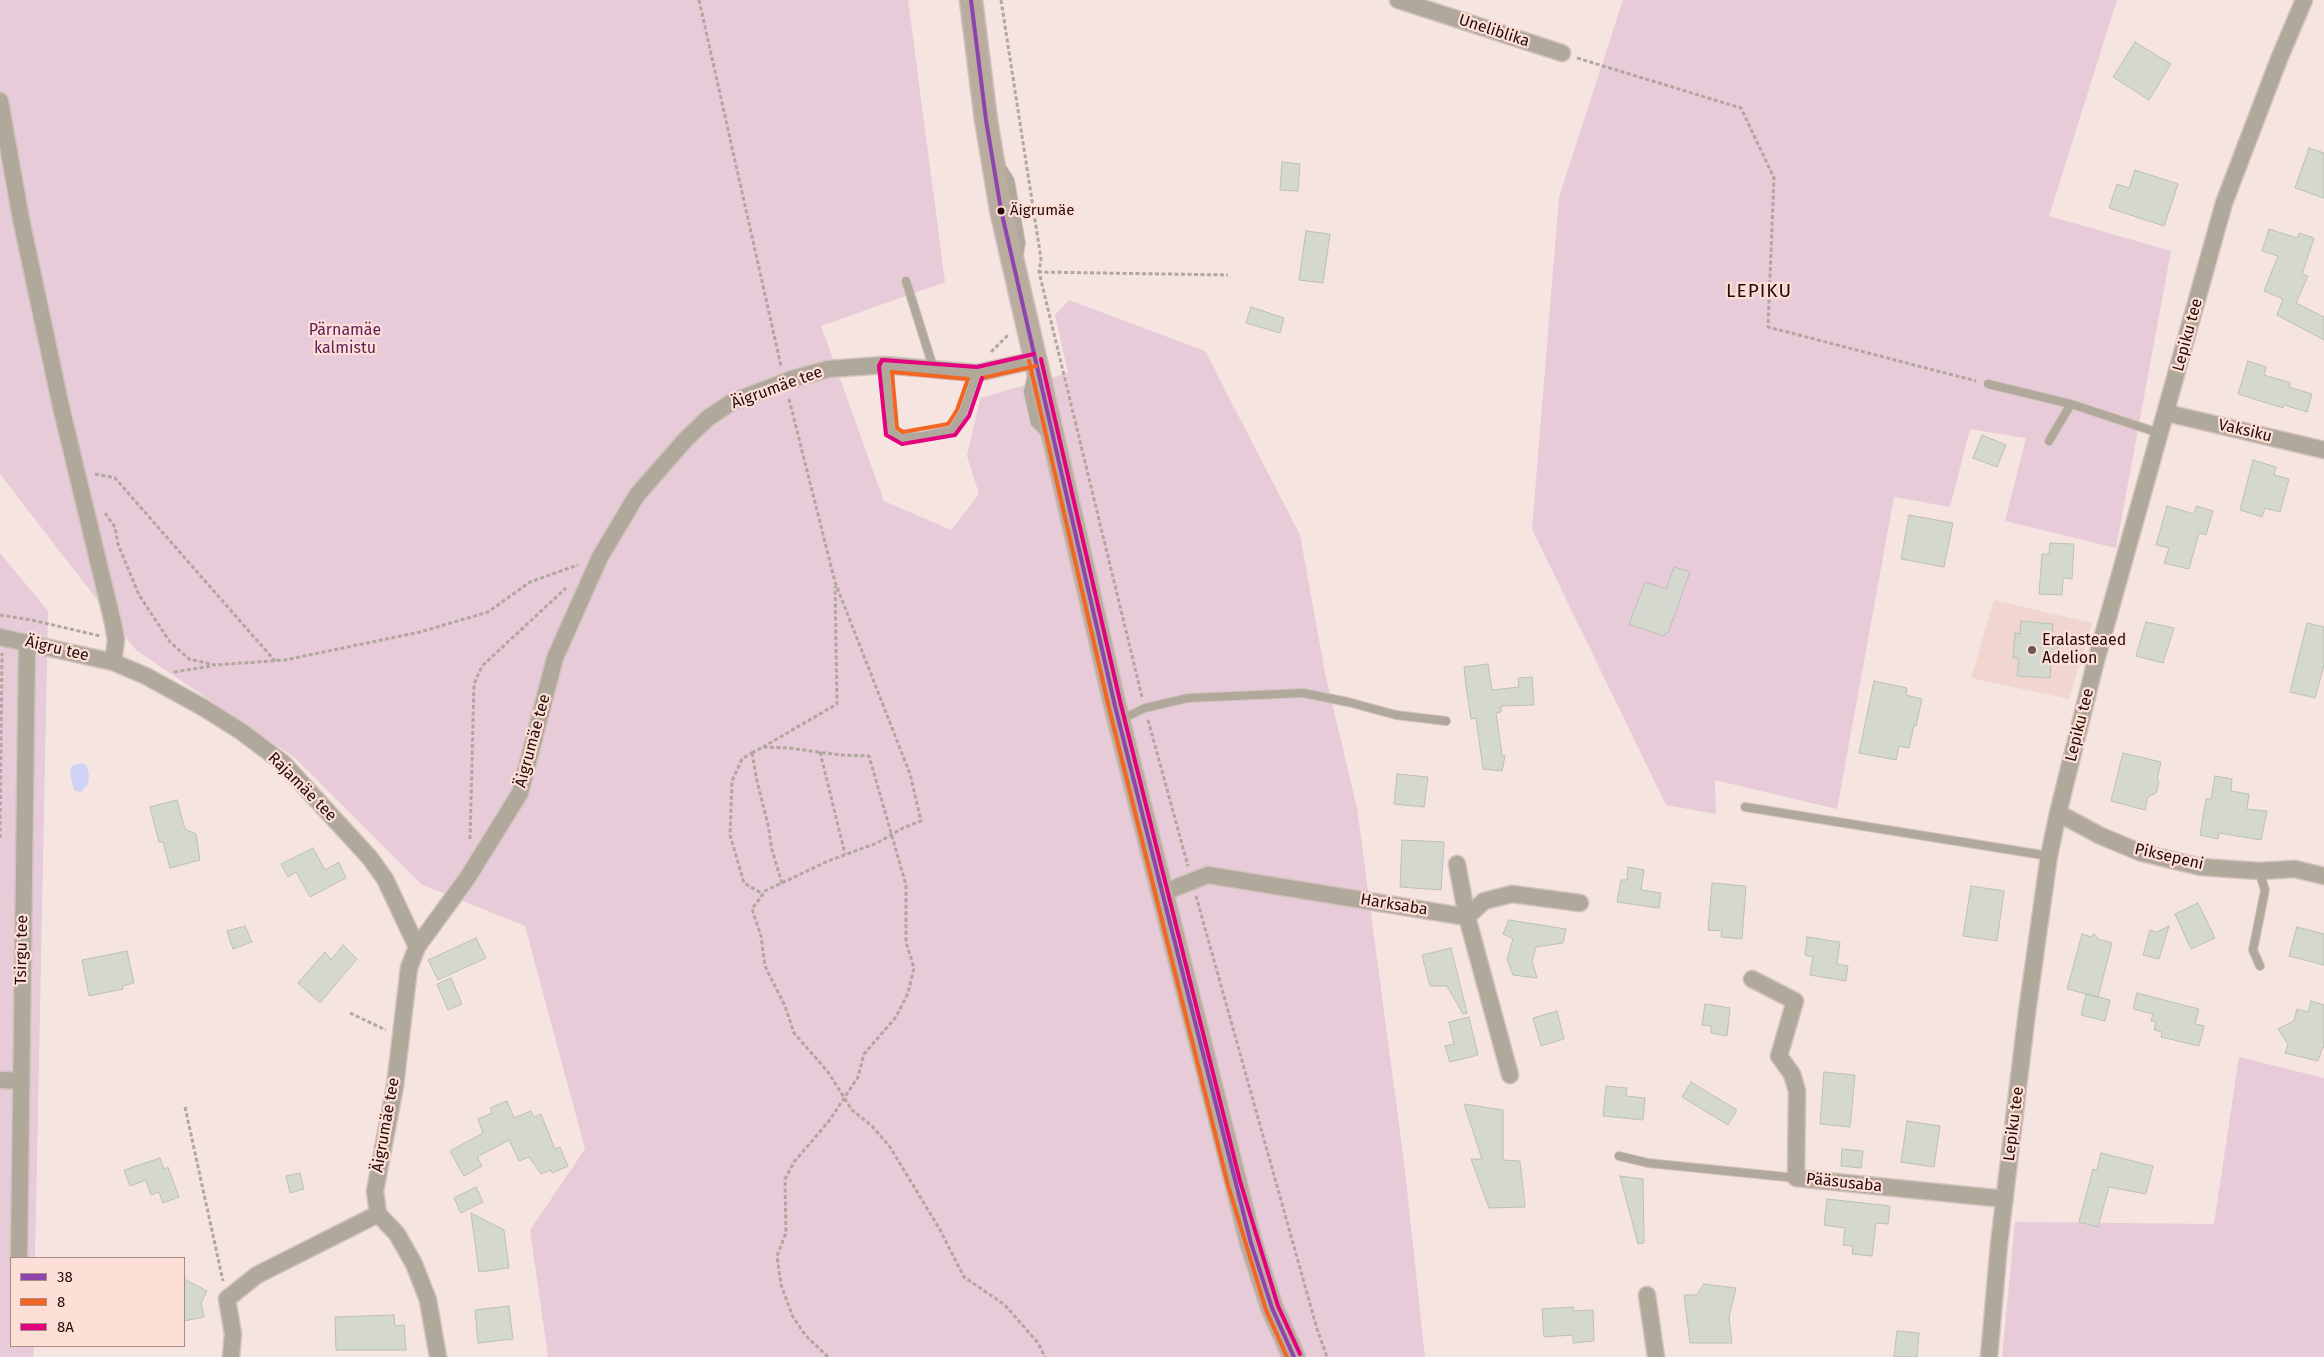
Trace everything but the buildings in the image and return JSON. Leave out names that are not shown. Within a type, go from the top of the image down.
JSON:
[{"type":"main road","points":[[971,0],[990,148],[1015,274],[1119,721],[1251,1243],[1272,1308],[1294,1357]]},
{"type":"street","name":"Uneliblika","points":[[1398,0],[1562,53]]},
{"type":"street","name":"Lepiku tee","points":[[1988,1357],[2027,1012],[2049,856],[2058,813],[2095,664],[2224,203],[2279,58],[2304,0]]},
{"type":"street","points":[[0,102],[21,219],[76,470],[116,640],[113,662]]},
{"type":"street","name":"Äigrumäe tee","points":[[378,1214],[374,1191],[388,1125],[409,968],[417,947],[468,877],[520,793],[555,658],[600,557],[637,495],[686,439],[708,418],[732,402],[785,382],[828,369],[885,365],[974,373],[1035,360]]},
{"type":"street","name":"Vaksiku","points":[[2167,412],[2324,450]]},
{"type":"street","name":"Äigru tee","points":[[1,637],[113,662]]},
{"type":"street","name":"Tsirgu tee","points":[[19,1257],[27,642]]},
{"type":"street","name":"Rajamäe tee","points":[[113,662],[146,676],[242,732],[283,763],[370,858],[385,879],[417,947]]},
{"type":"street","name":"Piksepeni","points":[[2058,813],[2142,854],[2201,867],[2259,871],[2295,869],[2324,876]]},
{"type":"street","points":[[1457,864],[1467,917],[1510,1076]]},
{"type":"street","name":"Harksaba","points":[[1162,894],[1208,875],[1467,917]]},
{"type":"street","points":[[1467,917],[1484,901],[1512,894],[1580,904]]},
{"type":"street","name":"Pääsusaba","points":[[1752,979],[1795,1000],[1779,1056],[1792,1074],[1797,1091],[1796,1178],[2005,1199]]},
{"type":"street","points":[[0,1080],[21,1081]]},
{"type":"street","points":[[231,1357],[233,1334],[227,1299],[257,1275],[378,1214],[397,1234],[414,1264],[428,1300],[438,1357]]},
{"type":"street","points":[[1646,1295],[1656,1357]]},
{"type":"lane","points":[[906,281],[934,370]]},
{"type":"lane","points":[[885,365],[891,432],[902,438],[952,430],[962,413],[974,373]]},
{"type":"lane","points":[[1988,384],[2071,404],[2159,433]]},
{"type":"lane","points":[[2049,441],[2071,404]]},
{"type":"lane","points":[[1119,721],[1145,708],[1188,698],[1303,693],[1348,702],[1396,715],[1446,721]]},
{"type":"lane","points":[[1745,807],[2049,856]]},
{"type":"lane","points":[[2259,871],[2265,890],[2253,950],[2260,966]]},
{"type":"lane","points":[[1619,1156],[1648,1163],[1796,1178]]},
{"type":"path","points":[[699,0],[785,382],[835,582],[910,774],[921,821],[877,843],[845,854],[765,891],[752,909],[761,936],[765,966],[785,1006],[794,1033],[828,1072],[852,1110],[872,1126],[890,1147],[939,1228],[964,1278],[1005,1305],[1038,1343],[1045,1357]]},
{"type":"path","points":[[1001,0],[1040,258],[1039,272],[1049,319],[1145,708],[1303,1282],[1327,1357]]},
{"type":"path","points":[[1562,53],[1741,108],[1774,178],[1768,327],[1988,384]]},
{"type":"path","points":[[1015,274],[1039,272],[1228,275]]},
{"type":"path","points":[[974,373],[1017,326],[1049,319]]},
{"type":"path","points":[[76,470],[115,478],[276,661]]},
{"type":"path","points":[[104,511],[114,527],[118,544],[139,595],[170,642],[189,659],[215,665]]},
{"type":"path","points":[[146,676],[215,665],[276,661],[420,632],[488,612],[530,582],[600,557]]},
{"type":"path","points":[[762,894],[744,883],[730,835],[732,781],[742,759],[837,704],[835,582]]},
{"type":"path","points":[[470,841],[474,684],[482,666],[572,583]]},
{"type":"path","points":[[0,615],[116,640]]},
{"type":"path","points":[[0,838],[1,637],[8,616]]},
{"type":"path","points":[[752,753],[763,747],[869,756],[906,886],[906,942],[914,968],[908,993],[896,1017],[864,1054],[858,1077],[829,1121],[794,1162],[785,1179],[786,1233],[778,1256],[781,1285],[794,1317],[806,1336],[828,1357]]},
{"type":"path","points":[[820,752],[845,854]]},
{"type":"path","points":[[752,753],[772,850],[782,883]]},
{"type":"path","points":[[350,1014],[400,1037]]},
{"type":"path","points":[[185,1108],[227,1299]]},
{"type":"shaded area","name":"Eralasteaed Adelion","points":[[1994,600],[2092,623],[2069,699],[1971,678]]},
{"type":"green space","name":"Pärnamäe kalmistu","points":[[0,0],[908,0],[945,282],[821,326],[884,501],[951,530],[979,494],[967,456],[980,398],[1068,373],[1055,315],[1069,300],[1205,351],[1300,535],[1325,673],[1357,808],[1404,1162],[1425,1357],[548,1357],[530,1230],[585,1149],[525,926],[421,884],[295,758],[136,650],[0,474]]},
{"type":"green space","points":[[1623,0],[2117,0],[2049,216],[2171,251],[2116,548],[2005,521],[2026,438],[1970,429],[1950,507],[1894,497],[1837,809],[1715,780],[1716,814],[1666,805],[1532,529],[1559,197]]},
{"type":"green space","points":[[0,553],[48,611],[35,1257],[10,1257],[10,1347],[34,1347],[33,1357],[0,1357]]},
{"type":"green space","points":[[2239,1057],[2324,1078],[2324,1357],[2002,1357],[2015,1222],[2214,1224]]},
{"type":"water","points":[[82,763],[87,766],[89,776],[88,784],[81,792],[74,790],[70,773],[72,766]]},
{"type":"transit line","name":"38","points":[[971,0],[986,120],[1001,210],[1115,706],[1251,1243],[1272,1308],[1294,1357]]},
{"type":"transit line","name":"8A","points":[[982,378],[969,416],[955,435],[902,444],[886,435],[879,366],[882,360],[977,367],[1034,354]]},
{"type":"transit line","name":"8A","points":[[1041,359],[1121,705],[1240,1181],[1278,1306],[1300,1354]]},
{"type":"transit line","name":"8","points":[[1029,361],[1109,708],[1228,1185],[1266,1310],[1287,1357]]},
{"type":"transit line","name":"8","points":[[982,378],[1036,366]]},
{"type":"transit line","name":"8","points":[[892,372],[968,379],[957,410],[948,424],[903,432],[897,428],[892,372]]},
{"type":"place","name":"Äigrumäe","points":[[1001,211]]},
{"type":"place","name":"Eralasteaed Adelion","points":[[2032,650]]},
{"type":"district","name":"LEPIKU","points":[[1759,292]]}]
